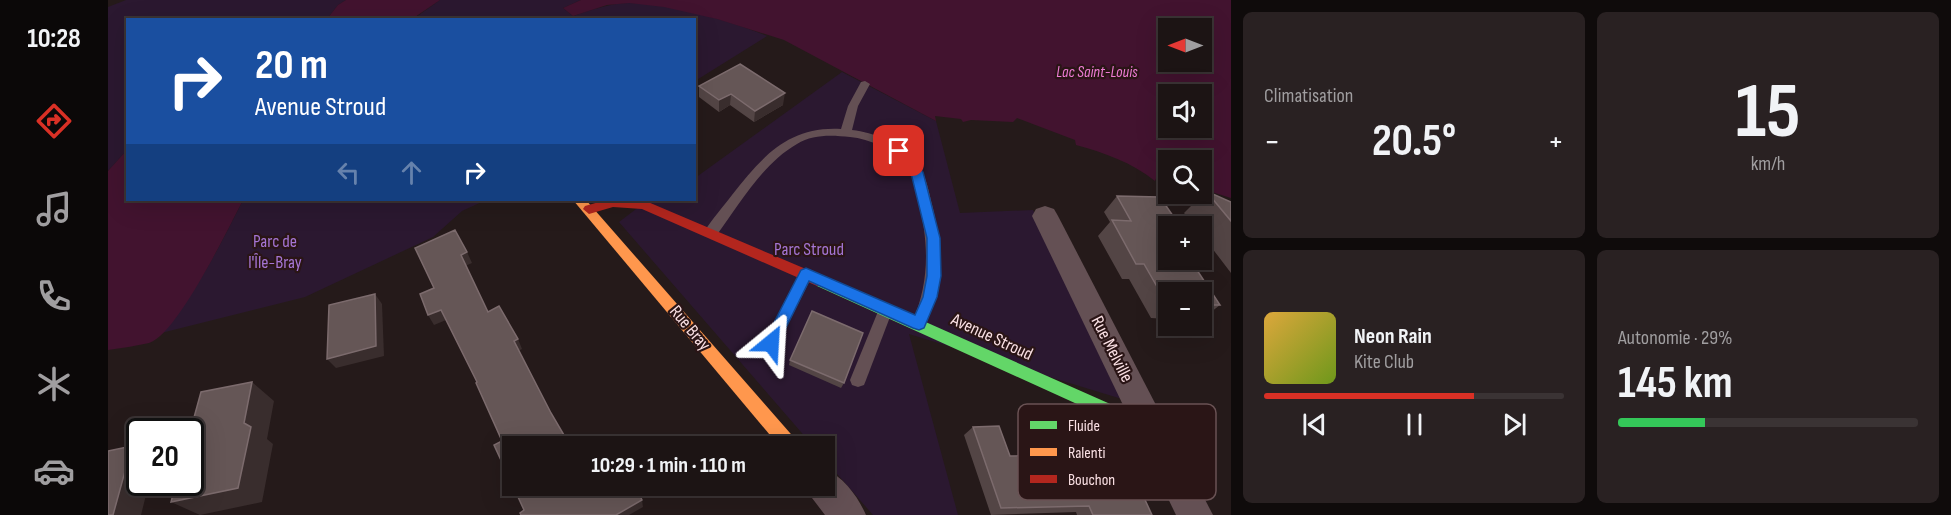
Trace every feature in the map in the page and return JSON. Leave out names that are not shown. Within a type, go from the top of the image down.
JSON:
[{"type":"street","name":"Avenue Stroud","points":[[584,204],[607,201],[638,203],[711,232],[919,323],[1094,404]]},
{"type":"street","name":"Rue Bray","points":[[584,204],[782,436]]},
{"type":"street","name":"Rue Melville","points":[[1045,216],[1140,404]]},
{"type":"street","points":[[832,496],[848,515]]},
{"type":"street","name":"Rue Melville","points":[[1188,500],[1195,515]]},
{"type":"lane","points":[[845,133],[853,106],[865,84]]},
{"type":"lane","points":[[711,232],[775,153],[803,136],[814,133],[845,133],[870,137],[891,146],[910,163],[920,179],[932,223],[935,253],[930,297],[919,323]]},
{"type":"lane","points":[[771,343],[806,274]]},
{"type":"lane","points":[[858,380],[886,309]]},
{"type":"green space","points":[[126,0],[346,0],[338,5],[328,18],[126,18],[126,151],[108,171],[108,7]]},
{"type":"green space","points":[[440,0],[581,0],[563,8],[573,16],[627,3],[660,6],[735,24],[767,36],[696,80],[696,18],[415,18]]},
{"type":"green space","name":"Parc Stroud","points":[[842,72],[936,121],[960,213],[1033,210],[1124,393],[1122,399],[909,334],[958,515],[873,515],[835,471],[835,436],[804,436],[619,222],[647,201],[696,201],[696,177]]},
{"type":"green space","name":"Parc de l'Île-Bray","points":[[242,201],[484,201],[462,211],[433,237],[305,297],[161,333],[196,287]]},
{"type":"water","points":[[346,0],[440,0],[413,18],[328,18],[338,5]]},
{"type":"water","name":"Lac Saint-Louis","points":[[581,0],[1231,0],[1231,198],[1212,192],[1212,150],[1158,150],[1158,176],[1155,181],[1137,168],[1076,145],[1075,140],[1017,118],[1013,122],[971,120],[963,122],[961,119],[935,116],[936,121],[784,40],[717,19],[664,7],[629,3],[607,5],[573,16],[563,8]]},
{"type":"water","points":[[126,151],[126,201],[242,201],[201,279],[174,321],[161,336],[149,343],[108,350],[108,171]]},
{"type":"building","points":[[740,64],[785,93],[755,111],[731,94],[719,100],[699,86]]},
{"type":"building","points":[[1212,194],[1231,202],[1231,221],[1212,198]]},
{"type":"building","points":[[1117,196],[1158,197],[1158,204],[1165,204],[1173,216],[1158,216],[1158,270],[1197,270],[1205,282],[1158,282],[1158,288],[1144,264],[1136,264],[1112,220],[1131,221]]},
{"type":"building","points":[[455,230],[467,252],[461,255],[488,312],[499,306],[518,339],[514,341],[565,436],[502,436],[502,441],[477,382],[441,310],[428,315],[420,294],[434,288],[415,248]]},
{"type":"building","points":[[1212,293],[1220,305],[1212,305]]},
{"type":"building","points":[[375,294],[376,346],[327,359],[329,305]]},
{"type":"building","points":[[812,311],[863,333],[844,383],[790,360]]},
{"type":"building","points":[[252,382],[244,423],[251,427],[238,488],[204,495],[204,418],[194,418],[201,392]]},
{"type":"building","points":[[999,426],[1010,456],[1018,456],[1018,500],[1145,500],[1152,515],[1093,515],[1089,506],[1001,508],[973,427]]},
{"type":"building","points":[[502,441],[502,462],[494,445]]},
{"type":"building","points":[[126,447],[126,468],[113,515],[108,515],[108,451]]},
{"type":"building","points":[[173,496],[200,496],[171,502]]},
{"type":"building","points":[[518,496],[640,496],[642,500],[616,515],[521,515],[520,513],[524,510]]},
{"type":"traffic: fast","points":[[822,282],[1094,404]]},
{"type":"traffic: slow","points":[[580,201],[782,436]]},
{"type":"traffic: jam","points":[[589,209],[613,202],[644,205],[822,282]]},
{"type":"route","points":[[771,343],[806,274],[919,323],[930,297],[934,276],[934,238],[920,179],[917,172],[899,151]]}]
